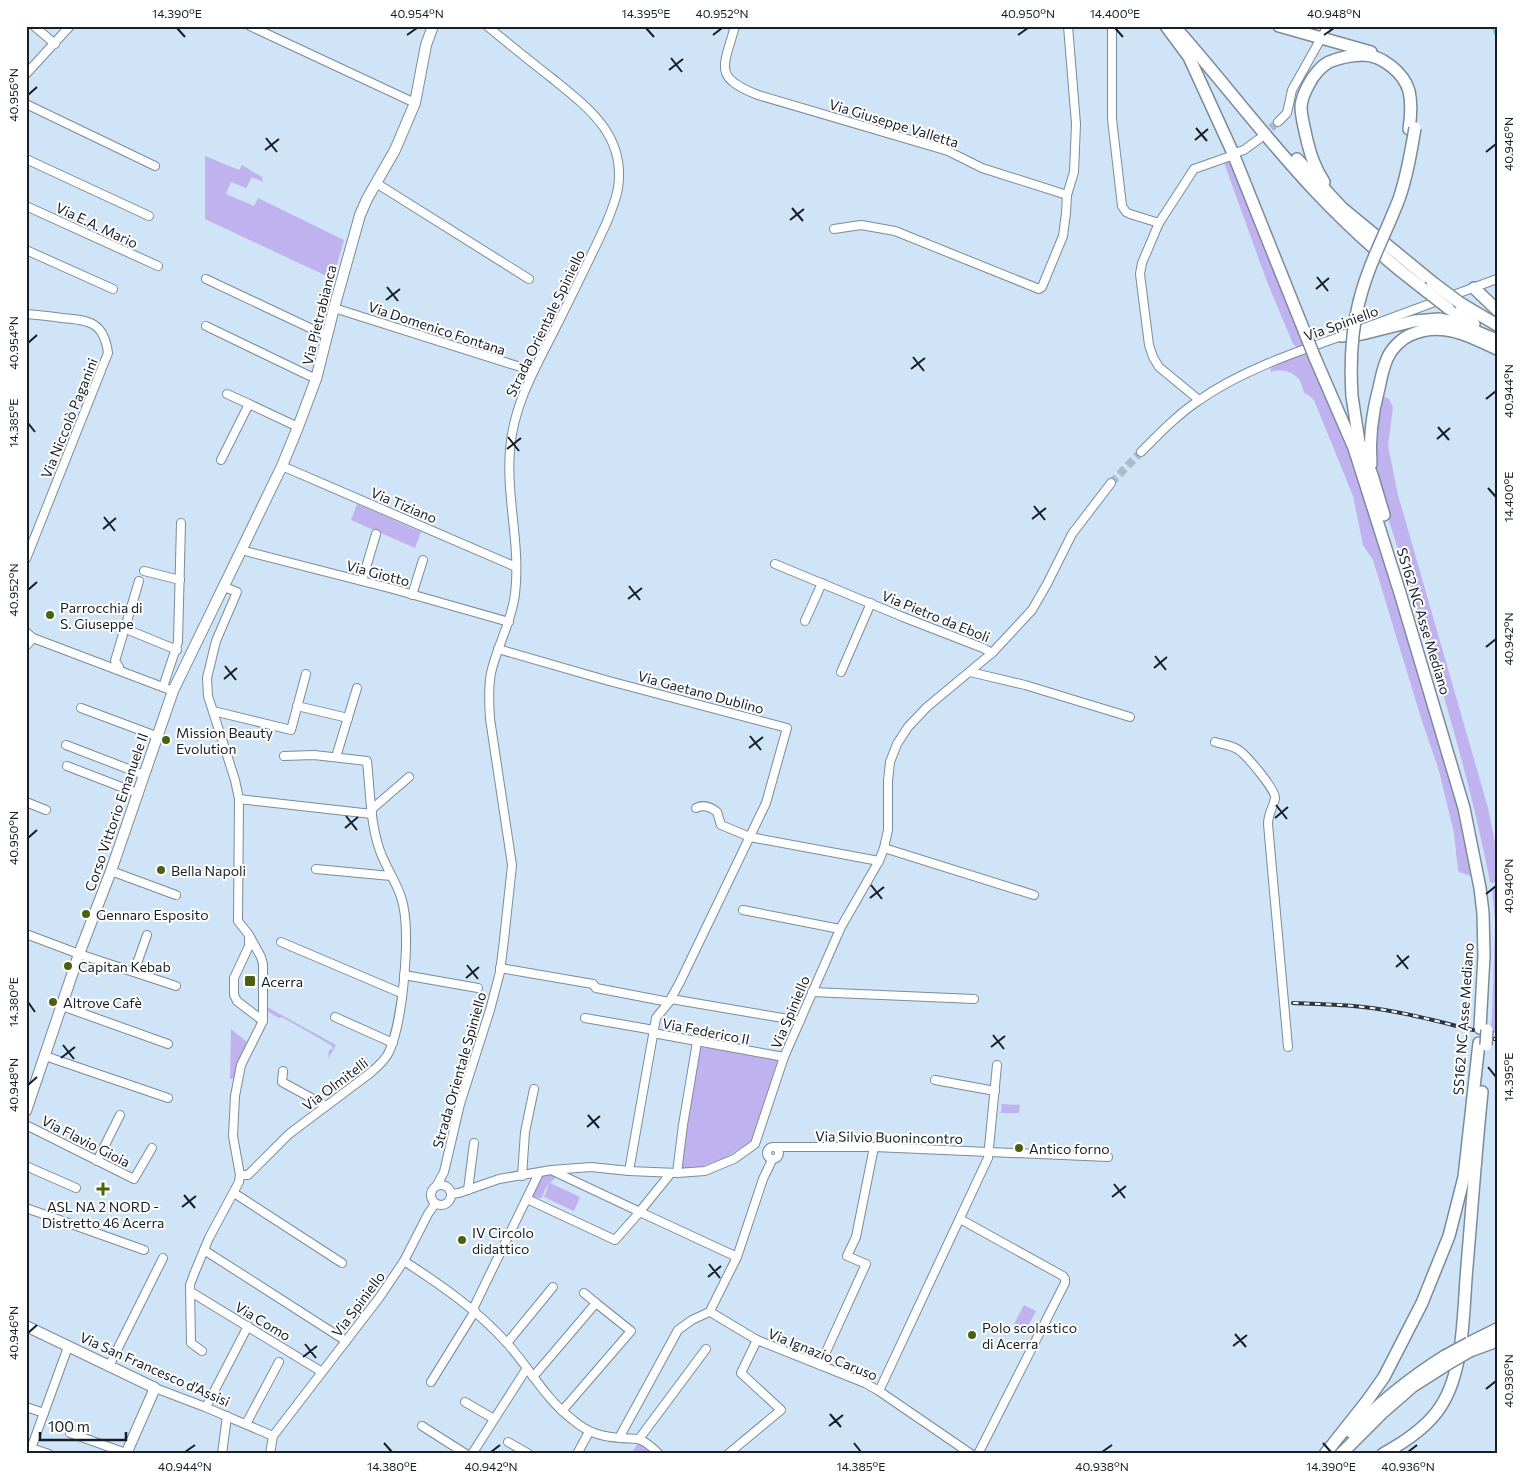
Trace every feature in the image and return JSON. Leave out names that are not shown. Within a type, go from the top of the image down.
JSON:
[{"type":"highway","points":[[1166,26],[1189,57],[1228,143],[1315,358],[1354,448]]},
{"type":"highway","points":[[1174,26],[1314,190],[1380,254],[1426,285],[1460,302],[1497,326]]},
{"type":"highway","points":[[1185,26],[1289,150],[1342,208],[1426,285],[1448,308],[1497,339]]},
{"type":"highway","points":[[1278,26],[1368,51],[1388,59],[1403,70],[1412,87],[1416,106],[1408,168],[1399,199],[1373,258],[1359,301],[1352,347],[1350,396],[1354,448]]},
{"type":"highway","points":[[1342,208],[1319,174],[1312,159],[1303,120],[1301,105],[1304,93],[1319,70],[1329,62],[1351,56],[1365,55],[1379,60],[1397,71],[1408,89],[1412,128]]},
{"type":"highway","points":[[1474,288],[1497,310]]},
{"type":"highway","points":[[1342,336],[1362,334],[1414,321],[1439,319],[1453,322],[1497,339]]},
{"type":"highway","points":[[1372,475],[1370,436],[1375,402],[1387,358],[1395,346],[1406,337],[1422,330],[1439,328],[1457,330],[1497,349]]},
{"type":"highway","points":[[1350,396],[1359,442],[1372,475]]},
{"type":"highway","name":"SS162 NC Asse Mediano","points":[[1354,448],[1437,713],[1479,862]]},
{"type":"highway","name":"SS162 NC Asse Mediano","points":[[1325,1454],[1336,1450],[1384,1377],[1422,1303],[1449,1236],[1464,1176],[1484,1029],[1491,960],[1491,916],[1479,862],[1470,799],[1372,475]]},
{"type":"highway","name":"SS162 NC Asse Mediano","points":[[1383,1454],[1430,1421],[1441,1406],[1455,1376],[1461,1333],[1482,1044]]},
{"type":"highway","points":[[1336,1450],[1371,1411],[1402,1385],[1470,1347],[1497,1328]]},
{"type":"highway","points":[[1470,1347],[1497,1342]]},
{"type":"main road","name":"Via Pietrabianca","points":[[224,587],[282,466],[316,379],[360,215],[395,150],[415,103],[428,26]]},
{"type":"main road","name":"Via Pietrabianca","points":[[426,45],[433,26]]},
{"type":"main road","name":"Corso Vittorio Emanuele II","points":[[26,1111],[79,954],[111,871],[144,775],[168,689],[224,587]]},
{"type":"main road","name":"Via San Francesco d'Assisi","points":[[26,1326],[154,1388]]},
{"type":"main road","points":[[126,1453],[154,1388]]},
{"type":"street","points":[[34,26],[55,44]]},
{"type":"street","points":[[26,74],[70,26]]},
{"type":"street","points":[[250,26],[415,103]]},
{"type":"street","name":"Strada Orientale Spiniello","points":[[438,1185],[444,1172],[460,1104],[490,1010],[500,968],[512,865],[490,719],[489,700],[491,674],[498,649],[509,622],[515,595],[516,568],[509,450],[518,407],[533,371],[606,224],[618,188],[618,164],[612,142],[597,116],[487,26]]},
{"type":"street","name":"Via Giuseppe Valletta","points":[[735,26],[725,70],[730,81],[737,86],[758,95],[948,151],[982,168],[1067,195]]},
{"type":"street","points":[[834,229],[861,225],[895,231],[1039,289],[1044,285],[1063,236],[1066,213],[1065,203],[1074,172],[1076,124],[1068,26]]},
{"type":"street","points":[[1112,26],[1112,119],[1124,210],[1130,214],[1159,223]]},
{"type":"street","points":[[1278,122],[1287,112],[1292,90],[1319,42]]},
{"type":"street","points":[[26,104],[155,166]]},
{"type":"street","points":[[1199,400],[1159,367],[1149,345],[1140,284],[1142,263],[1159,223],[1194,169],[1244,150],[1259,139]]},
{"type":"street","points":[[26,158],[149,216]]},
{"type":"street","points":[[376,183],[529,279]]},
{"type":"street","name":"Via E.A. Mario","points":[[26,206],[158,266]]},
{"type":"street","points":[[26,250],[113,289]]},
{"type":"street","points":[[206,279],[327,336]]},
{"type":"street","name":"Via Spiniello","points":[[1141,452],[1182,413],[1220,387],[1260,368],[1342,336],[1497,279]]},
{"type":"street","name":"Via Domenico Fontana","points":[[334,308],[533,371]]},
{"type":"street","name":"Via Niccolò Paganini","points":[[26,314],[85,320],[95,325],[102,333],[107,343],[108,354],[26,559]]},
{"type":"street","points":[[206,326],[316,379]]},
{"type":"street","points":[[227,394],[298,427]]},
{"type":"street","points":[[221,460],[249,404]]},
{"type":"street","name":"Via Tiziano","points":[[282,466],[516,568]]},
{"type":"street","name":"Via Spiniello","points":[[438,1185],[434,1187],[430,1194],[432,1201],[439,1205],[446,1204],[451,1194],[499,1180],[551,1170],[591,1167],[674,1173],[705,1171],[734,1159],[758,1145],[784,1057],[840,929],[879,862],[884,848],[888,830],[890,762],[897,744],[908,727],[927,707],[992,653],[1032,610],[1048,584],[1072,534],[1111,483]]},
{"type":"street","points":[[26,632],[33,638],[168,689],[177,650],[181,523]]},
{"type":"street","points":[[362,582],[376,534]]},
{"type":"street","name":"Via Giotto","points":[[241,550],[509,622]]},
{"type":"street","points":[[412,595],[423,560]]},
{"type":"street","name":"Via Pietro da Eboli","points":[[775,564],[992,653]]},
{"type":"street","points":[[144,571],[180,580]]},
{"type":"street","points":[[118,670],[119,666],[115,661],[139,581]]},
{"type":"street","points":[[805,621],[822,583]]},
{"type":"street","points":[[202,1351],[190,1343],[190,1285],[220,1216],[239,1182],[240,1175],[233,1136],[235,1096],[241,1065],[263,1021],[263,964],[249,935],[238,921],[239,799],[235,780],[208,696],[207,678],[210,661],[236,592],[224,587]]},
{"type":"street","name":"Via Pietro da Eboli","points":[[840,672],[871,603]]},
{"type":"street","points":[[126,629],[177,650]]},
{"type":"street","points":[[26,646],[33,638]]},
{"type":"street","name":"Via Gaetano Dublino","points":[[498,649],[609,681],[787,728],[766,803],[670,1001],[656,1018],[629,1171]]},
{"type":"street","points":[[970,672],[1025,685],[1130,717]]},
{"type":"street","points":[[213,711],[291,730],[306,674]]},
{"type":"street","points":[[336,756],[357,688]]},
{"type":"street","points":[[297,706],[348,718]]},
{"type":"street","points":[[81,708],[156,736]]},
{"type":"street","points":[[1215,742],[1238,749],[1244,754],[1273,790],[1275,798],[1268,815],[1268,824],[1288,1047]]},
{"type":"street","points":[[66,746],[144,775]]},
{"type":"street","name":"Via Olmitelli","points":[[240,1175],[248,1175],[289,1134],[380,1064],[388,1054],[393,1043],[400,1018],[406,943],[404,915],[401,897],[378,845],[372,811],[368,761],[336,756],[284,756]]},
{"type":"street","points":[[67,766],[137,793]]},
{"type":"street","points":[[239,799],[372,811],[410,777]]},
{"type":"street","points":[[26,802],[46,810]]},
{"type":"street","points":[[696,808],[700,806],[711,807],[717,812],[721,825],[750,837],[879,862]]},
{"type":"street","points":[[884,848],[1034,895]]},
{"type":"street","points":[[316,869],[391,876]]},
{"type":"street","points":[[111,871],[176,895]]},
{"type":"street","points":[[743,910],[840,929]]},
{"type":"street","points":[[26,934],[79,954],[176,986]]},
{"type":"street","points":[[134,972],[147,935]]},
{"type":"street","points":[[249,935],[249,946],[234,978],[234,994],[237,1001],[263,1021]]},
{"type":"street","points":[[281,942],[401,993]]},
{"type":"street","points":[[500,968],[594,984],[596,988],[800,1021]]},
{"type":"street","points":[[404,975],[478,988]]},
{"type":"street","points":[[812,992],[974,999]]},
{"type":"street","points":[[62,1006],[168,1044]]},
{"type":"street","points":[[335,1017],[393,1043]]},
{"type":"street","name":"Via Federico II","points":[[585,1018],[697,1042],[784,1057]]},
{"type":"street","points":[[527,1199],[615,1240],[674,1173],[697,1042]]},
{"type":"street","points":[[45,1056],[168,1098]]},
{"type":"street","points":[[879,1391],[988,1158],[998,1065]]},
{"type":"street","points":[[284,1071],[282,1082],[326,1106]]},
{"type":"street","points":[[934,1080],[995,1091]]},
{"type":"street","points":[[522,1176],[525,1132],[534,1089]]},
{"type":"street","points":[[96,1161],[120,1115]]},
{"type":"street","name":"Via Flavio Gioia","points":[[26,1125],[134,1180],[152,1148]]},
{"type":"street","points":[[468,1190],[474,1143]]},
{"type":"street","points":[[620,1438],[678,1330],[692,1320],[710,1312],[737,1257],[772,1153],[758,1145]]},
{"type":"street","name":"Via Silvio Buonincontro","points":[[772,1153],[788,1147],[874,1147],[1108,1157]]},
{"type":"street","points":[[820,1365],[866,1264],[847,1256],[856,1237],[874,1147]]},
{"type":"street","points":[[26,1166],[76,1188]]},
{"type":"street","points":[[551,1170],[737,1257]]},
{"type":"street","points":[[431,1382],[474,1310],[539,1173]]},
{"type":"street","points":[[438,1185],[450,1190],[451,1194]]},
{"type":"street","points":[[234,1193],[342,1263]]},
{"type":"street","name":"Via Spiniello","points":[[273,1436],[379,1298],[404,1261],[435,1204]]},
{"type":"street","points":[[26,1208],[144,1250]]},
{"type":"street","points":[[960,1219],[1063,1276],[1065,1279],[1065,1283],[978,1454]]},
{"type":"street","points":[[204,1250],[346,1341]]},
{"type":"street","points":[[109,1366],[163,1258]]},
{"type":"street","points":[[404,1261],[474,1310],[507,1343],[562,1411],[589,1432],[600,1436],[639,1439],[659,1454]]},
{"type":"street","points":[[507,1343],[553,1287]]},
{"type":"street","name":"Via Como","points":[[191,1292],[322,1372]]},
{"type":"street","points":[[562,1411],[631,1331],[584,1292]]},
{"type":"street","points":[[533,1376],[596,1303]]},
{"type":"street","name":"Via Ignazio Caruso","points":[[710,1312],[757,1340],[865,1383],[971,1454]]},
{"type":"street","points":[[206,1407],[248,1326]]},
{"type":"street","points":[[728,1454],[781,1410],[741,1373],[757,1340]]},
{"type":"street","points":[[49,1454],[29,1449],[44,1414],[68,1346]]},
{"type":"street","points":[[639,1439],[706,1349]]},
{"type":"street","points":[[246,1424],[279,1362]]},
{"type":"street","points":[[472,1454],[527,1368]]},
{"type":"street","name":"Via San Francesco d'Assisi","points":[[154,1388],[206,1407],[273,1436]]},
{"type":"street","points":[[465,1402],[494,1420]]},
{"type":"street","points":[[26,1407],[44,1414]]},
{"type":"street","points":[[222,1454],[227,1416]]},
{"type":"street","points":[[422,1426],[466,1454]]},
{"type":"street","points":[[577,1454],[589,1432]]},
{"type":"street","points":[[70,1433],[126,1453]]},
{"type":"street","points":[[270,1454],[273,1436]]},
{"type":"street","points":[[508,1442],[529,1454]]},
{"type":"shaded area","points":[[205,156],[239,170],[242,165],[262,177],[263,182],[252,177],[246,188],[231,182],[226,194],[254,206],[258,198],[344,240],[333,279],[205,219]]},
{"type":"shaded area","points":[[1234,157],[1308,343],[1298,348],[1293,344],[1266,279],[1223,160]]},
{"type":"shaded area","points":[[1310,350],[1359,475],[1457,795],[1473,877],[1458,870],[1454,833],[1439,771],[1373,560],[1363,545],[1353,496],[1314,400],[1304,393],[1300,381],[1292,373],[1284,371],[1270,372],[1271,368]]},
{"type":"shaded area","points":[[1381,395],[1389,399],[1393,407],[1388,446],[1398,495],[1488,808],[1497,852],[1497,881],[1493,883],[1490,882],[1454,732],[1425,633],[1378,486],[1373,452]]},
{"type":"shaded area","points":[[357,504],[421,532],[415,548],[351,520]]},
{"type":"shaded area","points":[[1492,888],[1497,889],[1497,1033],[1490,1031],[1495,923]]},
{"type":"shaded area","points":[[267,1007],[336,1045],[328,1059],[329,1050],[333,1049],[331,1045],[282,1017],[279,1018],[267,1011]]},
{"type":"shaded area","points":[[231,1029],[247,1042],[238,1061],[234,1078],[230,1079]]},
{"type":"shaded area","points":[[700,1047],[778,1059],[754,1139],[727,1157],[701,1167],[681,1169]]},
{"type":"shaded area","points":[[1002,1104],[1020,1105],[1019,1113],[1001,1113]]},
{"type":"shaded area","points":[[541,1174],[552,1174],[556,1177],[550,1183],[580,1197],[574,1211],[544,1197],[549,1184],[542,1198],[530,1198]]},
{"type":"shaded area","points":[[1024,1305],[1036,1311],[1025,1332],[1013,1326]]},
{"type":"shaded area","points":[[638,1443],[652,1454],[631,1454]]},
{"type":"waterway","points":[[1492,26],[1497,39]]},
{"type":"tunnel","points":[[1262,136],[1278,122]]},
{"type":"tunnel","points":[[1111,483],[1141,452]]},
{"type":"railway","points":[[1293,1003],[1345,1005],[1377,1009],[1473,1030]]},
{"type":"place","name":"Parrocchia di S. Giuseppe","points":[[50,615]]},
{"type":"place","name":"Mission Beauty Evolution","points":[[166,740]]},
{"type":"place","name":"Bella Napoli","points":[[161,870]]},
{"type":"place","name":"Gennaro Esposito","points":[[86,914]]},
{"type":"place","name":"Capitan Kebab","points":[[68,966]]},
{"type":"place","name":"Acerra","points":[[250,981]]},
{"type":"place","name":"Altrove Cafè","points":[[53,1002]]},
{"type":"place","name":"Antico forno","points":[[1019,1148]]},
{"type":"place","name":"ASL NA 2 NORD - Distretto 46 Acerra","points":[[103,1189]]},
{"type":"place","name":"IV Circolo didattico","points":[[462,1240]]},
{"type":"place","name":"Polo scolastico di Acerra","points":[[972,1335]]}]
